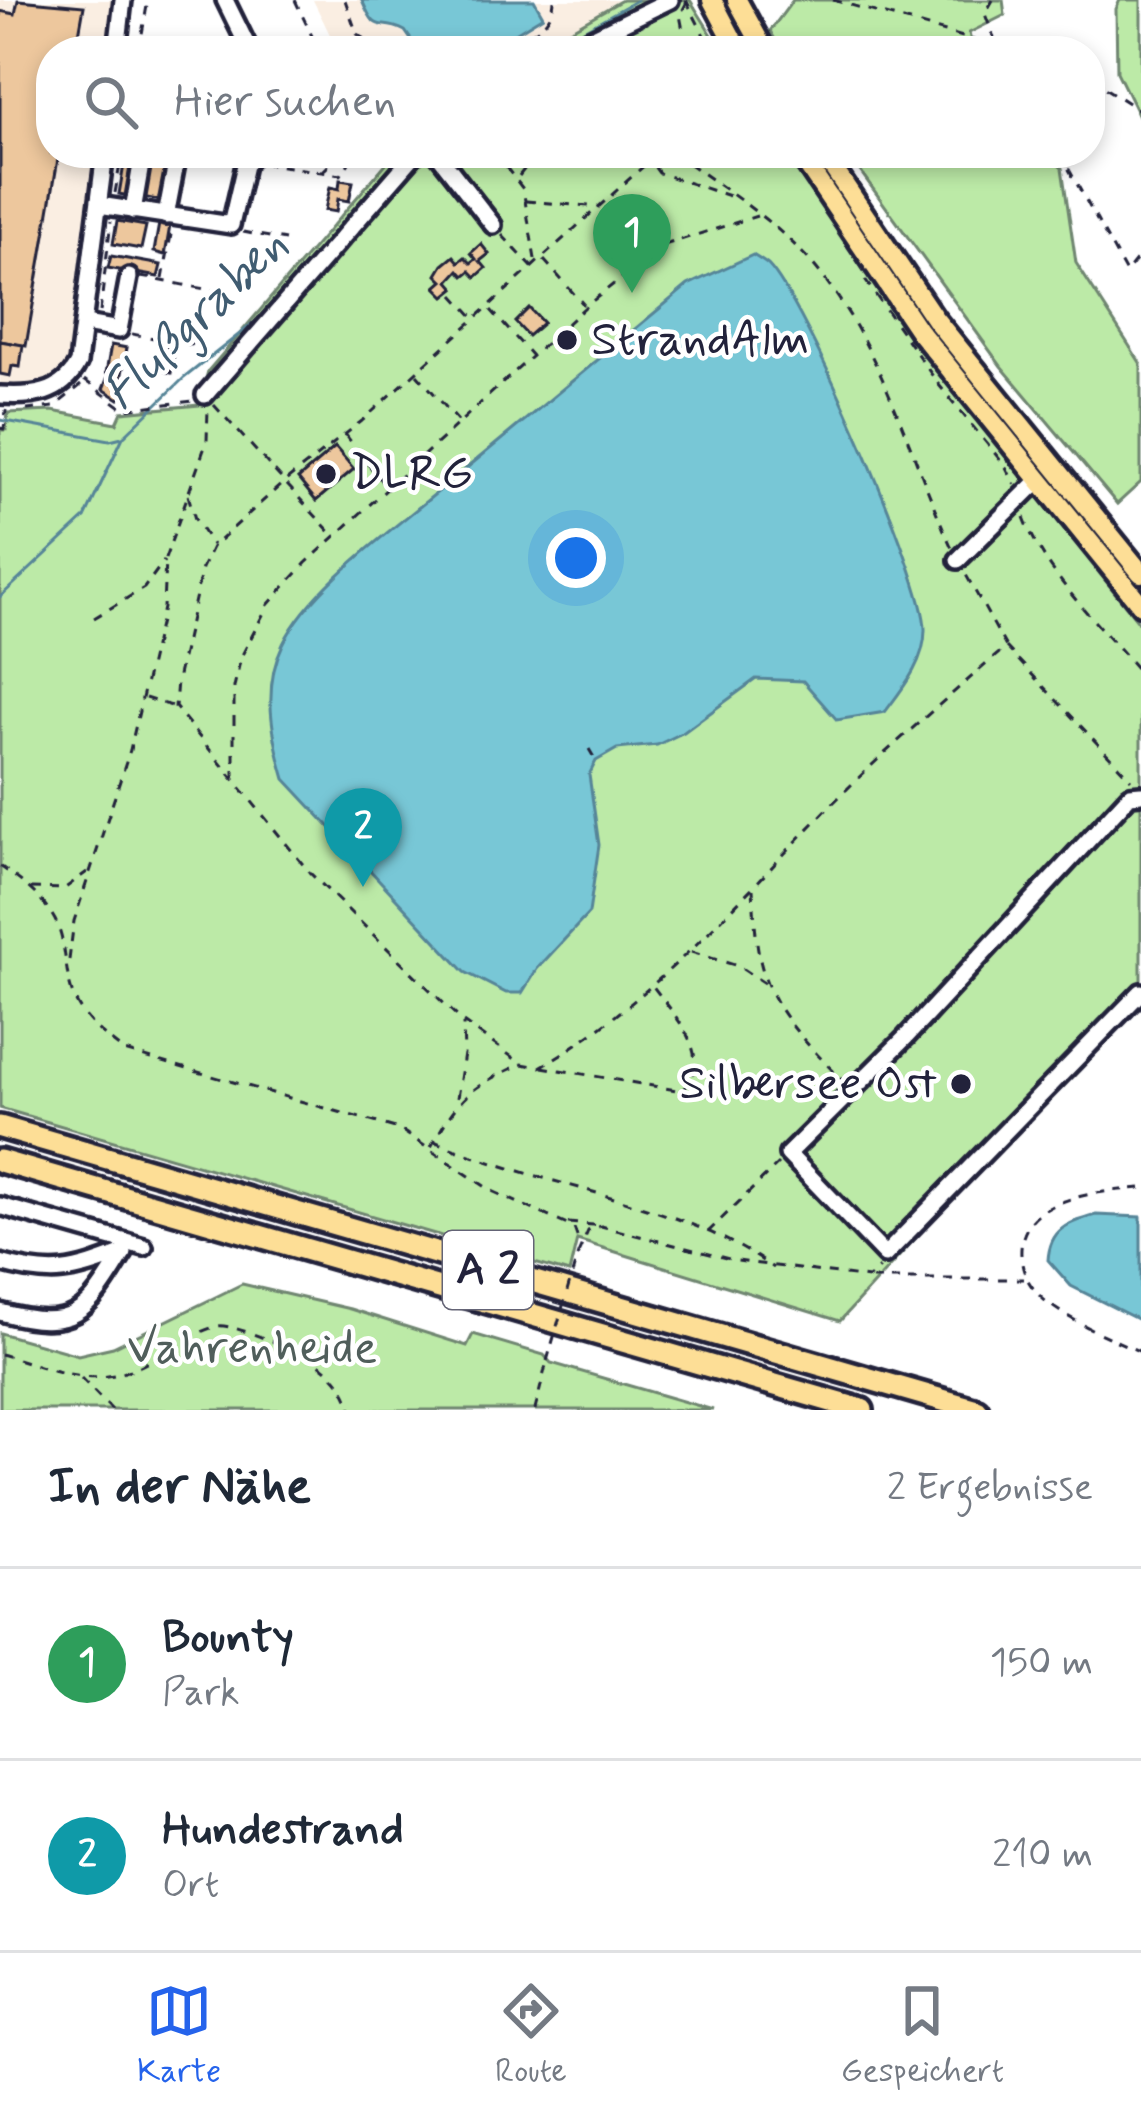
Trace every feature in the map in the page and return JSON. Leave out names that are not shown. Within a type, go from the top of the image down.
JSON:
[{"type":"highway","name":"A 2","points":[[0,1127],[977,1410]]},
{"type":"highway","name":"A 2","points":[[0,1161],[862,1410]]},
{"type":"main road","points":[[712,0],[731,36]]},
{"type":"main road","points":[[737,0],[757,36]]},
{"type":"main road","points":[[809,168],[919,331],[1141,605]]},
{"type":"main road","points":[[833,168],[935,319],[1141,573]]},
{"type":"street","points":[[119,36],[123,0]]},
{"type":"street","points":[[224,0],[242,36]]},
{"type":"street","points":[[596,36],[670,0]]},
{"type":"street","points":[[4,407],[61,385],[78,363],[92,325],[106,206],[105,168]]},
{"type":"street","points":[[133,211],[140,168]]},
{"type":"street","points":[[170,217],[176,168]]},
{"type":"street","points":[[106,206],[231,225],[247,168]]},
{"type":"street","points":[[205,394],[403,168]]},
{"type":"street","points":[[448,168],[493,224]]},
{"type":"street","points":[[92,325],[119,330],[129,276]]},
{"type":"street","points":[[958,560],[1038,481]]},
{"type":"street","points":[[1141,791],[1130,794],[788,1154],[885,1256],[1141,992]]},
{"type":"street","points":[[0,1206],[144,1247],[64,1272],[38,1274],[0,1263]]},
{"type":"street","points":[[0,1312],[33,1321],[72,1315],[90,1305],[124,1254]]},
{"type":"path","points":[[142,36],[148,0]]},
{"type":"path","points":[[296,0],[312,36]]},
{"type":"path","points":[[345,0],[360,36]]},
{"type":"path","points":[[525,36],[547,23],[554,0]]},
{"type":"path","points":[[833,0],[957,36]]},
{"type":"path","points":[[993,36],[985,14],[994,0]]},
{"type":"path","points":[[684,36],[680,15],[687,1]]},
{"type":"path","points":[[687,1],[704,36]]},
{"type":"path","points":[[1105,89],[1141,111]]},
{"type":"path","points":[[92,325],[108,271],[106,206],[117,168]]},
{"type":"path","points":[[303,168],[344,174],[347,168]]},
{"type":"path","points":[[322,172],[324,168]]},
{"type":"path","points":[[509,168],[518,178],[525,201],[535,268]]},
{"type":"path","points":[[518,178],[525,168]]},
{"type":"path","points":[[175,707],[202,568],[212,547],[362,421],[644,168]]},
{"type":"path","points":[[655,168],[730,196]]},
{"type":"path","points":[[694,168],[759,215],[814,266],[850,317],[888,390],[958,560],[1006,646],[1141,791]]},
{"type":"path","points":[[1068,168],[1126,273],[1141,254]]},
{"type":"path","points":[[525,201],[602,207]]},
{"type":"path","points":[[234,781],[234,687],[241,657],[268,605],[334,537],[585,307],[661,246],[759,215]]},
{"type":"path","points":[[162,281],[170,217]]},
{"type":"path","points":[[493,224],[535,268]]},
{"type":"path","points":[[231,225],[238,231],[285,240]]},
{"type":"path","points":[[544,260],[585,307]]},
{"type":"path","points":[[855,265],[939,386],[1014,478],[1033,538],[1141,674]]},
{"type":"path","points":[[129,276],[227,293]]},
{"type":"path","points":[[454,295],[477,319]]},
{"type":"path","points":[[490,308],[532,356]]},
{"type":"path","points":[[119,330],[192,345]]},
{"type":"path","points":[[91,365],[84,380],[118,408],[173,405],[205,394]]},
{"type":"path","points":[[416,371],[460,422]]},
{"type":"path","points":[[205,394],[334,537]]},
{"type":"path","points":[[94,618],[144,588],[165,559],[207,441],[210,416],[205,394]]},
{"type":"path","points":[[2,429],[4,407]]},
{"type":"path","points":[[344,432],[388,488]]},
{"type":"path","points":[[188,495],[195,519],[212,547]]},
{"type":"path","points":[[68,966],[74,921],[143,698],[164,608],[165,559]]},
{"type":"path","points":[[540,1067],[571,1049],[689,952],[842,794],[1006,646]]},
{"type":"path","points":[[143,698],[175,707],[310,873],[463,1022],[522,1064],[682,1090],[694,1075],[693,1045],[652,985]]},
{"type":"path","points":[[589,749],[596,761]]},
{"type":"path","points":[[0,866],[30,888],[53,916],[71,992],[97,1031],[124,1051],[399,1130],[492,1192],[574,1228],[580,1245]]},
{"type":"path","points":[[30,888],[64,889],[91,868]]},
{"type":"path","points":[[753,887],[757,943],[767,985],[802,1038],[852,1090]]},
{"type":"path","points":[[689,952],[738,966],[767,985]]},
{"type":"path","points":[[430,1149],[457,1101],[463,1022]]},
{"type":"path","points":[[457,1101],[491,1077],[522,1064]]},
{"type":"path","points":[[434,1141],[489,1165],[582,1188],[707,1234],[755,1255],[772,1268]]},
{"type":"path","points":[[707,1234],[788,1154]]},
{"type":"path","points":[[1141,1188],[1080,1196],[1044,1212],[1025,1233],[1021,1246],[1026,1279],[1045,1301],[1141,1352]]},
{"type":"path","points":[[566,1223],[601,1226],[772,1268],[886,1282],[1026,1279]]},
{"type":"path","points":[[535,1410],[580,1245],[588,1231],[601,1226]]},
{"type":"path","points":[[868,1278],[885,1256]]},
{"type":"path","points":[[0,1354],[79,1376],[107,1377],[131,1370],[218,1326],[236,1327],[326,1367],[349,1397],[351,1410]]},
{"type":"path","points":[[79,1376],[112,1410]]},
{"type":"shaded area","points":[[0,0],[123,0],[119,36],[36,36],[36,168],[103,168],[85,324],[67,380],[0,395]]},
{"type":"shaded area","points":[[313,0],[622,0],[559,36],[331,36]]},
{"type":"green space","points":[[622,0],[690,0],[713,36],[559,36]]},
{"type":"green space","points":[[793,0],[1003,0],[1005,15],[970,36],[773,36],[770,31]]},
{"type":"green space","points":[[1120,0],[1141,0],[1141,121],[1117,72],[1116,9]]},
{"type":"green space","points":[[382,168],[798,168],[866,274],[959,398],[1141,625],[1141,991],[840,1321],[577,1240],[569,1273],[0,1108],[0,430],[6,430],[8,413],[52,411],[117,423],[122,412],[199,405],[208,371]]},
{"type":"green space","points":[[858,168],[1062,168],[1076,263],[1141,364],[1141,482],[1117,504],[1001,366]]},
{"type":"green space","name":"Vahrenheide","points":[[242,1284],[350,1309],[467,1346],[473,1334],[544,1355],[551,1363],[713,1410],[0,1410],[0,1333],[78,1355],[113,1347]]},
{"type":"water","points":[[362,0],[534,0],[543,16],[510,36],[408,36],[396,27],[376,23]]},
{"type":"water","points":[[753,255],[768,265],[808,330],[885,502],[920,602],[925,630],[921,653],[885,712],[837,720],[803,681],[756,679],[684,732],[657,745],[617,749],[596,761],[589,775],[599,845],[589,913],[537,969],[522,993],[506,993],[465,972],[285,779],[271,711],[277,660],[312,602],[376,542],[688,285]]},
{"type":"water","points":[[1096,1215],[1141,1217],[1141,1321],[1071,1286],[1048,1260],[1052,1241],[1062,1228]]},
{"type":"building","points":[[18,0],[84,6],[79,36],[36,36],[36,168],[56,168],[26,346],[0,341],[0,11],[15,14]]},
{"type":"building","points":[[123,168],[134,168],[129,196],[119,194]]},
{"type":"building","points":[[147,168],[168,168],[162,201],[142,197]]},
{"type":"building","points":[[340,180],[353,182],[349,201],[338,199],[336,212],[325,210],[330,187],[339,189]]},
{"type":"building","points":[[160,218],[171,220],[165,255],[154,252]]},
{"type":"building","points":[[117,221],[146,226],[141,249],[113,244]]},
{"type":"building","points":[[481,244],[489,254],[480,261],[486,268],[476,277],[470,271],[464,276],[459,270],[449,281],[455,288],[445,296],[436,287],[443,281],[437,275],[443,265],[454,256],[459,262],[465,257],[471,263],[476,259],[471,253]]},
{"type":"building","points":[[111,256],[161,265],[158,277],[108,268]]},
{"type":"building","points":[[529,308],[543,323],[528,336],[515,322]]},
{"type":"building","points":[[0,341],[23,345],[20,367],[12,366],[10,376],[0,374]]},
{"type":"building","points":[[111,345],[127,348],[120,384],[127,390],[119,399],[103,389]]},
{"type":"building","points":[[159,346],[175,349],[171,373],[155,369]]},
{"type":"building","name":"DLRG","points":[[335,447],[354,469],[316,501],[298,479]]},
{"type":"waterway","name":"Flußgraben","points":[[573,36],[637,0]]},
{"type":"waterway","name":"Flußgraben","points":[[382,181],[393,168]]},
{"type":"waterway","name":"Flußgraben","points":[[0,597],[85,518],[123,437],[184,378],[265,314]]},
{"type":"waterway","points":[[0,420],[110,440],[122,437]]},
{"type":"place","name":"Bounty","points":[[632,293]]},
{"type":"place","name":"StrandAlm","points":[[567,340]]},
{"type":"place","name":"DLRG","points":[[326,474]]},
{"type":"place","name":"Hundestrand","points":[[363,887]]},
{"type":"place","name":"Silbersee Ost","points":[[961,1084]]}]
